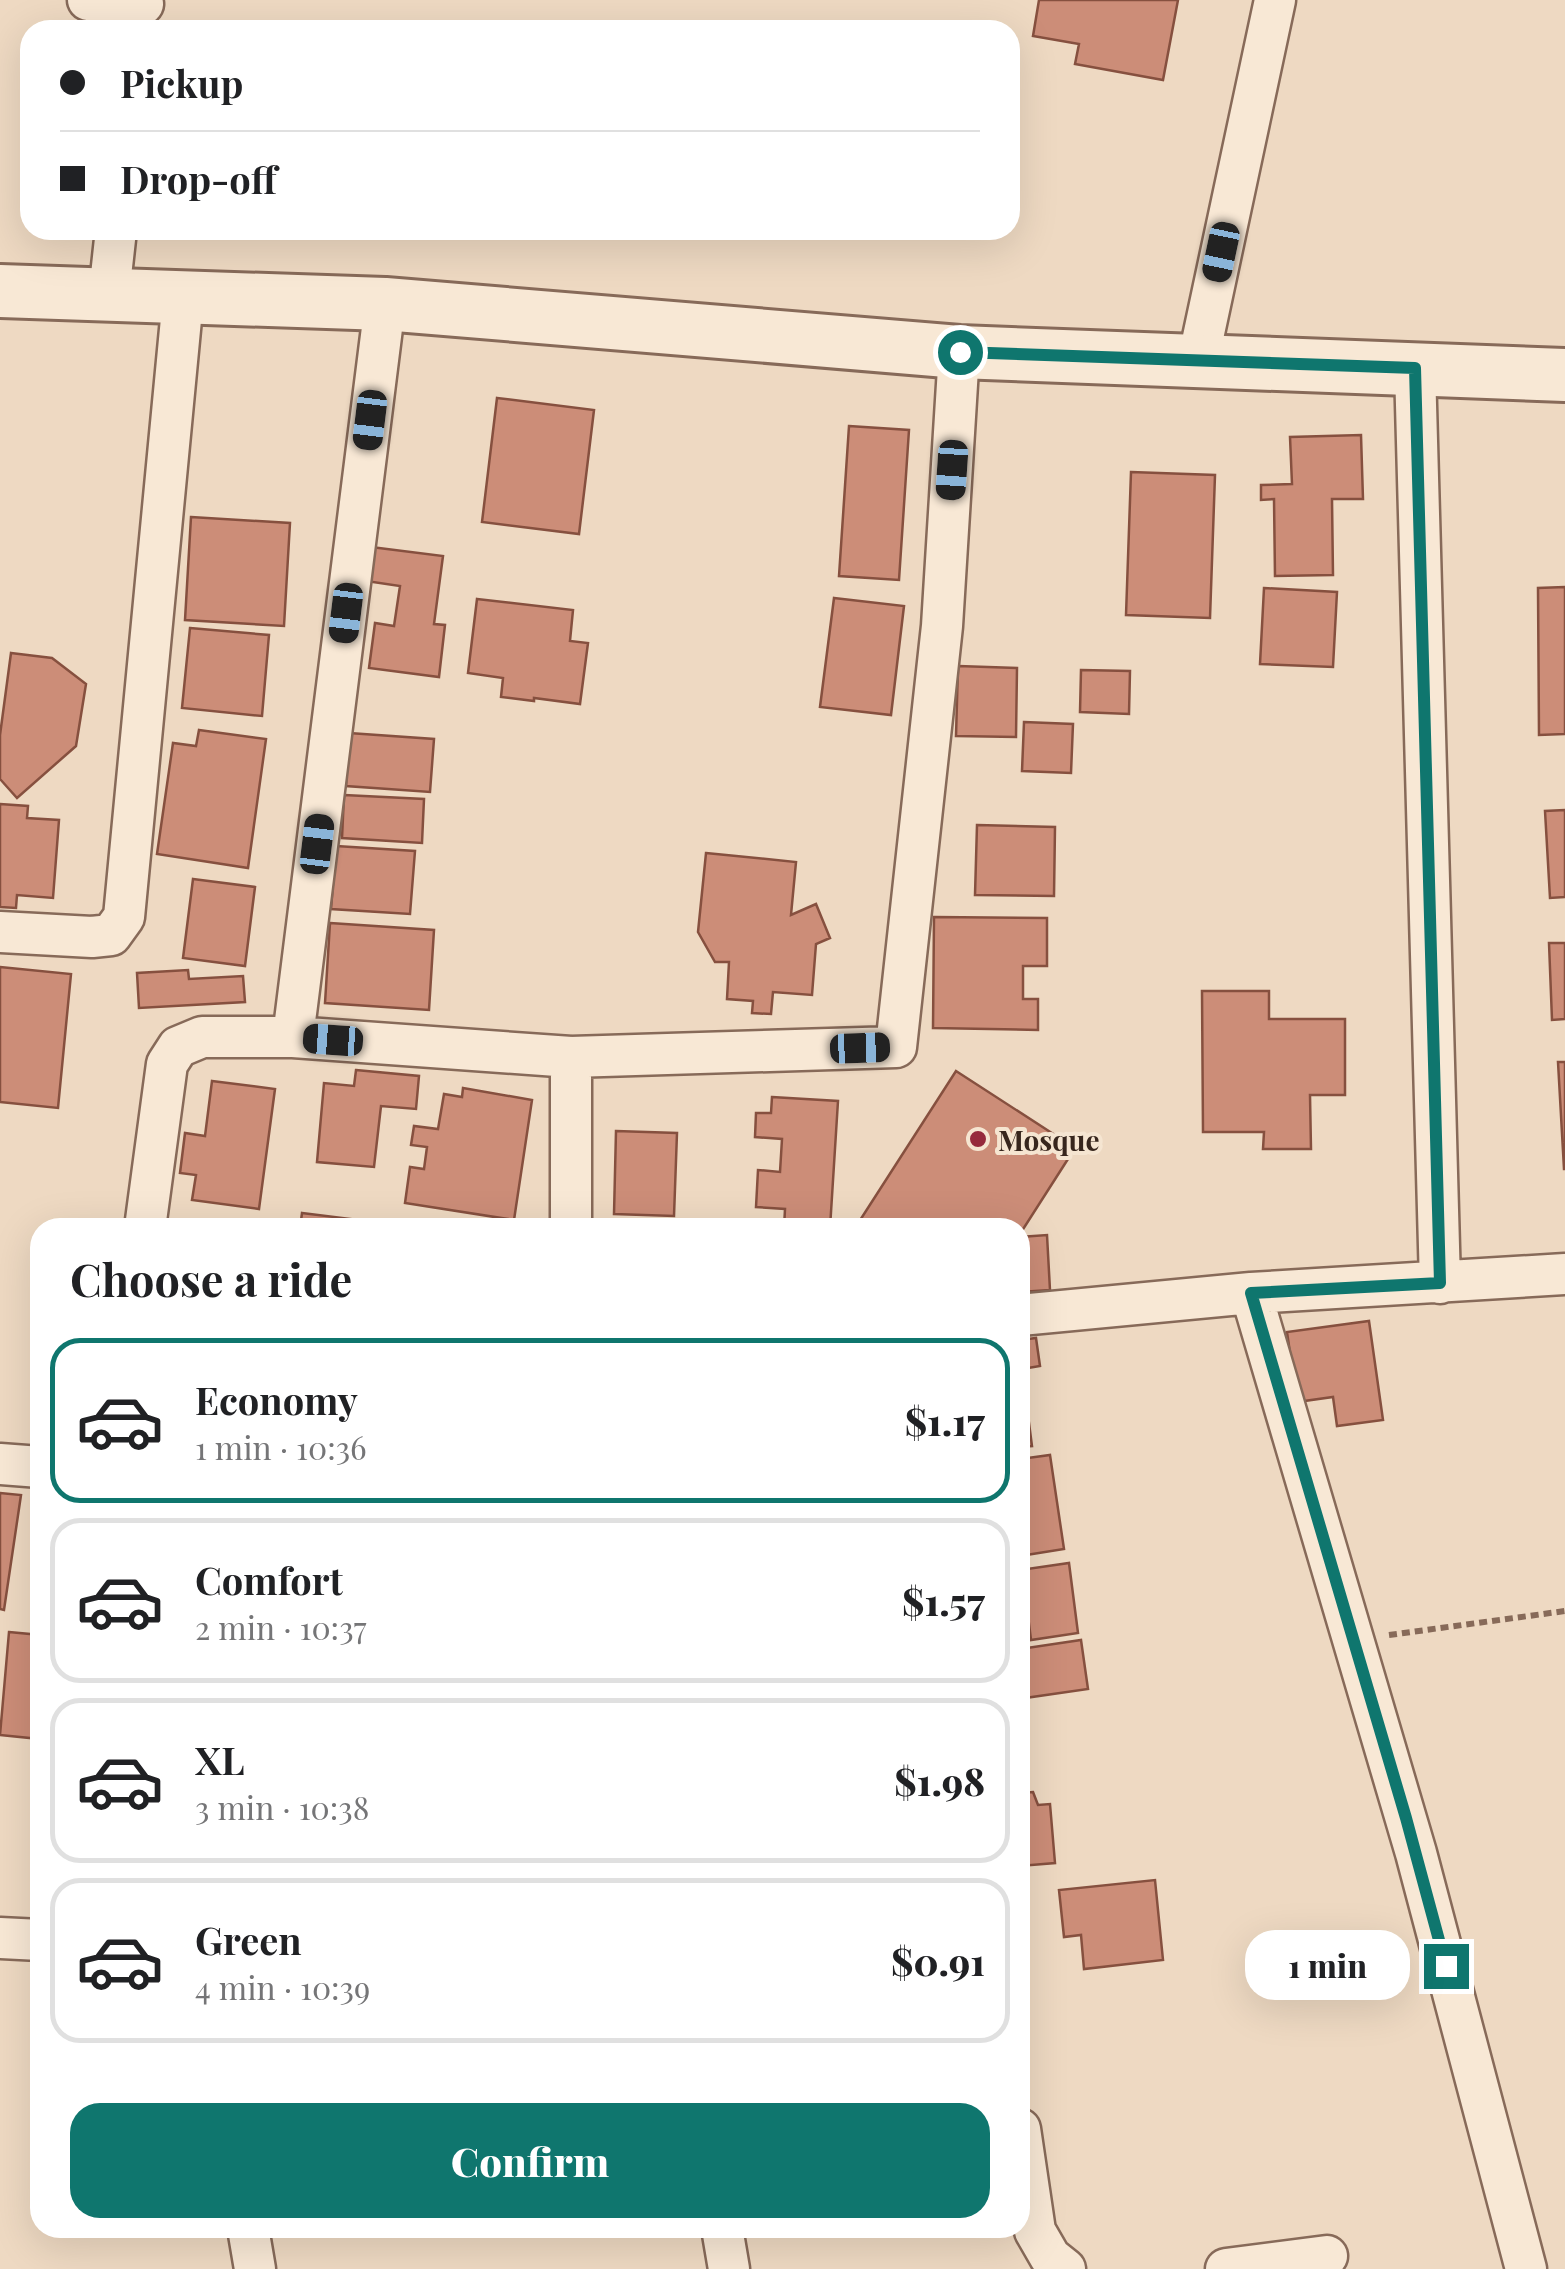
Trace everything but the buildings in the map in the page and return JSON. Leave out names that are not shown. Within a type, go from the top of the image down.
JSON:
[{"type":"street","points":[[88,0],[142,12]]},
{"type":"street","points":[[1198,361],[1275,0]]},
{"type":"street","points":[[109,294],[115,240]]},
{"type":"street","points":[[0,291],[384,304],[960,352],[1565,375]]},
{"type":"street","points":[[0,932],[111,935],[124,917],[183,298]]},
{"type":"street","points":[[293,1037],[384,304]]},
{"type":"street","points":[[145,1218],[167,1064],[178,1047],[202,1037],[293,1037],[570,1057],[896,1047],[942,626],[960,352]]},
{"type":"street","points":[[1415,368],[1440,1283]]},
{"type":"street","points":[[570,1057],[570,1218]]},
{"type":"street","points":[[1030,1314],[1251,1293],[1565,1274]]},
{"type":"street","points":[[1251,1293],[1416,1853],[1526,2269]]},
{"type":"street","points":[[0,1464],[30,1466]]},
{"type":"street","points":[[0,1938],[30,1940]]},
{"type":"street","points":[[1030,2193],[1036,2231],[1050,2257],[1065,2269]]},
{"type":"street","points":[[250,2238],[255,2269]]},
{"type":"street","points":[[724,2238],[729,2269]]},
{"type":"street","points":[[1226,2269],[1326,2256]]},
{"type":"path","points":[[1354,1640],[1565,1611]]},
{"type":"place","name":"Mosque","points":[[978,1139]]},
{"type":"route","points":[[960,352],[1415,368],[1440,1283],[1251,1293],[1446,1966]]}]
